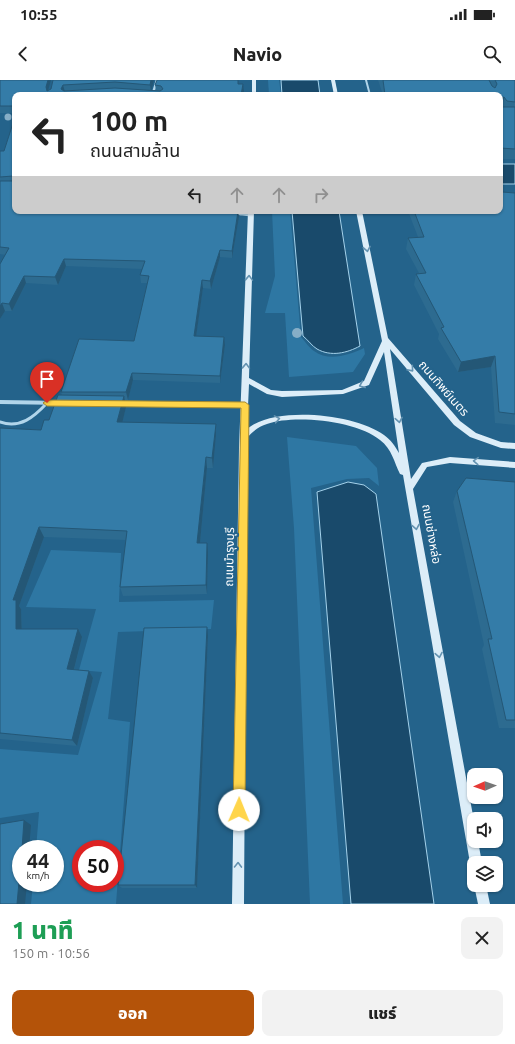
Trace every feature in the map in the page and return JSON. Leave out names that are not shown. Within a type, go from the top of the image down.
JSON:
[{"type":"main road","points":[[254,80],[254,92]]},
{"type":"main road","points":[[333,80],[335,92]]},
{"type":"main road","name":"ถนนบำรุงบุรี","points":[[238,904],[244,437],[251,214]]},
{"type":"main road","name":"ถนนช่างหล่อ","points":[[361,214],[385,340],[409,489],[475,856]]},
{"type":"main road","points":[[246,380],[269,392],[282,394],[343,392],[367,384],[385,340]]},
{"type":"main road","name":"ถนนทิพย์เนตร","points":[[385,340],[456,423],[473,435],[501,445],[515,446]]},
{"type":"main road","points":[[244,437],[253,427],[266,421],[283,418],[324,418],[351,424],[377,433],[396,452],[409,489]]},
{"type":"main road","points":[[409,489],[426,464],[450,460],[515,465]]},
{"type":"main road","points":[[481,892],[484,904]]},
{"type":"street","points":[[153,92],[157,80]]},
{"type":"street","points":[[0,402],[69,404]]},
{"type":"street","points":[[109,404],[245,405]]},
{"type":"lane","points":[[366,80],[369,92]]},
{"type":"lane","points":[[0,422],[13,424],[22,422],[31,418],[47,403]]},
{"type":"shaded area","points":[[268,80],[279,80],[281,92],[269,92]]},
{"type":"shaded area","points":[[281,80],[318,80],[320,92],[282,92]]},
{"type":"shaded area","points":[[503,164],[515,164],[515,184],[503,184]]},
{"type":"shaded area","points":[[272,214],[290,214],[301,337],[312,350],[326,356],[332,357],[346,355],[364,348],[365,354],[353,372],[289,377],[285,313],[265,313],[275,276]]},
{"type":"shaded area","points":[[292,214],[339,214],[360,346],[344,352],[328,353],[317,349],[303,336]]},
{"type":"shaded area","points":[[287,437],[356,446],[377,468],[379,486],[369,478],[347,479],[311,488],[343,904],[310,904],[294,528]]},
{"type":"shaded area","points":[[348,482],[364,485],[376,494],[434,904],[351,904],[317,492]]},
{"type":"shaded area","points":[[51,550],[121,553],[119,602],[214,600],[211,629],[118,632],[108,719],[130,722],[121,840],[72,840],[72,892],[117,892],[116,904],[31,904],[32,892],[64,892],[64,840],[37,840],[39,812],[0,818],[0,749],[78,755],[102,672],[79,670],[96,609],[26,607]]},
{"type":"building","points":[[0,80],[48,80],[46,87],[47,91],[51,89],[53,80],[151,80],[150,85],[115,82],[63,85],[61,89],[64,91],[115,88],[160,91],[163,89],[161,86],[155,85],[157,80],[238,80],[238,84],[243,84],[242,92],[12,92],[12,106],[0,106]]},
{"type":"building","points":[[383,80],[489,80],[495,88],[497,84],[495,80],[515,80],[515,102],[507,101],[503,97],[503,92],[385,92]]},
{"type":"building","points":[[503,107],[515,107],[515,149],[503,148]]},
{"type":"building","points":[[12,126],[12,176],[0,177],[0,151],[4,151]]},
{"type":"building","points":[[0,181],[12,181],[12,214],[238,214],[232,251],[220,250],[210,281],[202,280],[194,336],[224,337],[220,376],[132,373],[126,392],[61,392],[79,339],[134,341],[149,276],[140,275],[145,261],[64,259],[55,277],[24,276],[9,304],[2,303],[0,306],[0,264],[9,248],[0,247]]},
{"type":"building","points":[[503,192],[515,193],[515,414],[499,412],[495,356],[461,362],[441,328],[444,327],[416,274],[426,273],[408,238],[424,237],[415,214],[503,214]]},
{"type":"building","points":[[58,395],[124,396],[117,422],[216,424],[212,458],[206,457],[197,543],[207,543],[206,585],[120,587],[127,531],[39,527],[13,600],[16,600],[16,629],[78,629],[67,669],[89,671],[72,740],[0,733],[0,428],[41,430],[44,420],[49,420]]},
{"type":"building","points":[[466,478],[515,482],[515,720],[506,720],[488,639],[492,639],[457,491]]},
{"type":"building","points":[[207,627],[195,885],[124,885],[124,840],[123,840],[144,628]]},
{"type":"building","points":[[24,820],[23,840],[12,840],[12,892],[18,892],[17,904],[0,904],[0,824]]},
{"type":"route","points":[[47,403],[245,405],[239,810]]}]
